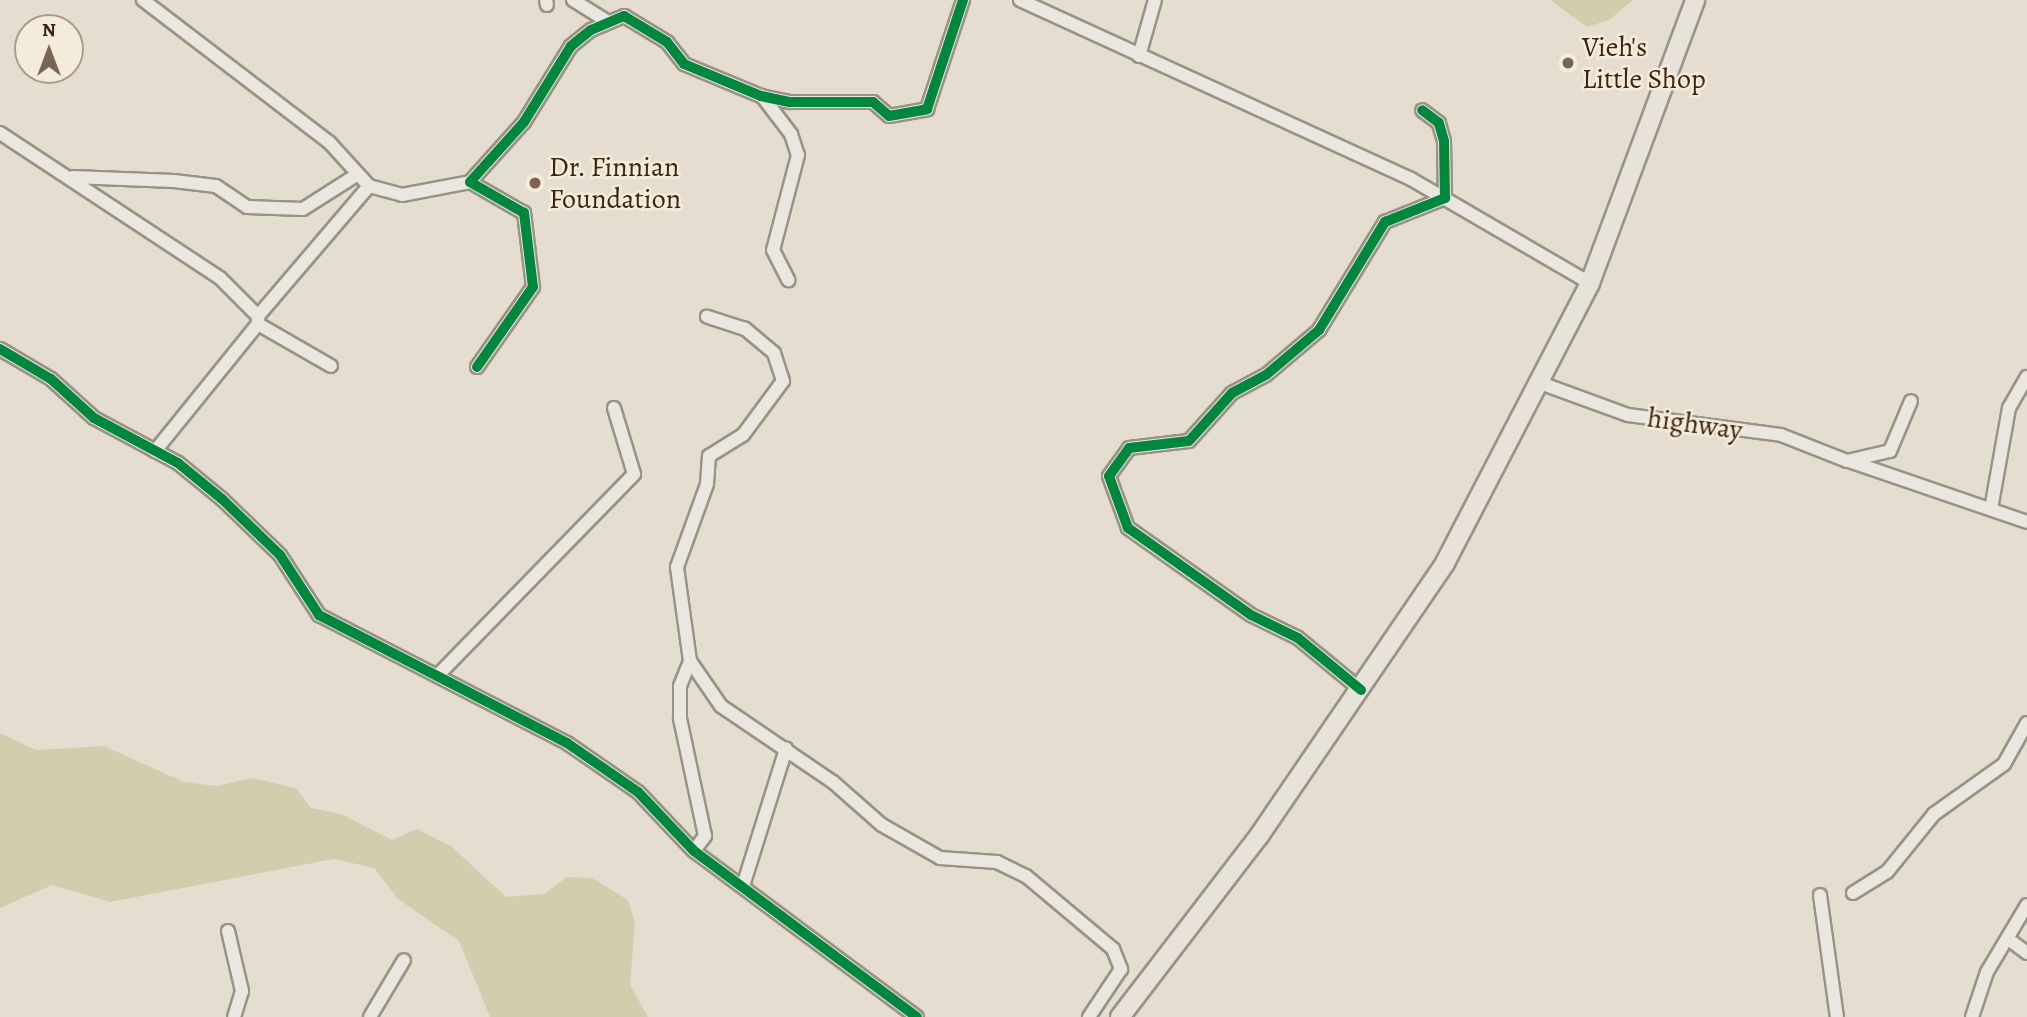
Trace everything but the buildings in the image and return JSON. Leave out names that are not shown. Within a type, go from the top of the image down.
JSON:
[{"type":"main road","points":[[1120,1017],[1361,690],[1445,563],[1543,384],[1590,283],[1695,0]]},
{"type":"street","points":[[143,0],[329,142],[369,186],[402,195],[470,182],[524,122],[571,46],[606,21],[624,16],[667,42],[684,64],[761,96],[790,102],[873,102],[889,116],[927,109],[963,0]]},
{"type":"street","points":[[573,0],[606,21]]},
{"type":"street","points":[[1020,0],[1445,198],[1590,283]]},
{"type":"street","points":[[1139,56],[1155,0]]},
{"type":"street","points":[[761,96],[791,134],[798,155],[773,250],[788,280]]},
{"type":"street","points":[[1422,110],[1439,123],[1444,141],[1445,198]]},
{"type":"street","points":[[0,133],[72,177],[220,278],[258,320],[331,366]]},
{"type":"street","points":[[72,177],[174,181],[216,187],[247,207],[303,209],[358,174]]},
{"type":"street","points":[[470,182],[524,213],[533,287],[477,367]]},
{"type":"street","points":[[155,451],[258,320],[369,186]]},
{"type":"street","points":[[1361,690],[1298,638],[1251,615],[1128,528],[1109,476],[1129,448],[1189,442],[1232,393],[1266,375],[1319,330],[1351,282],[1385,222],[1445,198]]},
{"type":"street","points":[[707,317],[745,329],[774,353],[782,381],[743,435],[709,456],[708,484],[677,567],[690,661],[721,706],[786,749],[920,848],[940,858],[997,862],[1026,876],[1113,949],[1121,969],[1089,1017]]},
{"type":"street","points":[[0,349],[51,380],[93,418],[155,451],[222,499],[280,555],[319,615],[440,673],[566,743],[638,792],[694,851],[917,1017]]},
{"type":"street","points":[[1991,509],[2009,408],[2027,377]]},
{"type":"street","name":"highway","points":[[1543,384],[1628,415],[1781,435],[1847,461],[2027,522]]},
{"type":"street","points":[[1847,461],[1890,451],[1911,401]]},
{"type":"street","points":[[440,673],[634,474],[614,408]]},
{"type":"street","points":[[690,661],[680,686],[680,718],[705,836],[694,851]]},
{"type":"street","points":[[1853,893],[1887,872],[1934,814],[2004,764],[2027,723]]},
{"type":"street","points":[[743,886],[786,749]]},
{"type":"street","points":[[1820,895],[1837,1017]]},
{"type":"street","points":[[1972,1017],[1987,972],[2011,941],[2027,905]]},
{"type":"street","points":[[229,931],[242,991],[234,1017]]},
{"type":"street","points":[[2011,941],[2027,940]]},
{"type":"street","points":[[2011,941],[2027,953]]},
{"type":"street","points":[[370,1017],[404,960]]},
{"type":"shaded area","points":[[1550,0],[1633,0],[1609,20],[1587,27]]},
{"type":"shaded area","points":[[0,733],[36,750],[104,746],[184,782],[217,786],[252,778],[296,788],[311,808],[341,814],[392,840],[417,829],[451,846],[506,897],[544,894],[567,877],[592,878],[628,900],[635,922],[630,985],[648,1017],[490,1017],[459,941],[398,899],[374,868],[334,859],[110,902],[52,885],[0,908]]},
{"type":"cycle path","points":[[477,367],[533,287],[524,213],[470,182],[524,122],[571,46],[591,30],[624,16],[667,42],[684,64],[761,96],[790,102],[873,102],[889,116],[927,109],[963,0]]},
{"type":"cycle path","points":[[1361,690],[1298,638],[1251,615],[1128,528],[1109,476],[1129,448],[1189,441],[1232,393],[1266,375],[1319,330],[1385,222],[1445,198],[1444,141],[1439,123],[1422,110]]},
{"type":"cycle path","points":[[0,349],[51,379],[94,418],[178,463],[222,499],[280,555],[319,615],[567,743],[638,792],[694,851],[917,1017]]},
{"type":"place","name":"Vieh's Little Shop","points":[[1568,63]]},
{"type":"place","name":"Dr. Finnian Foundation","points":[[535,183]]}]
